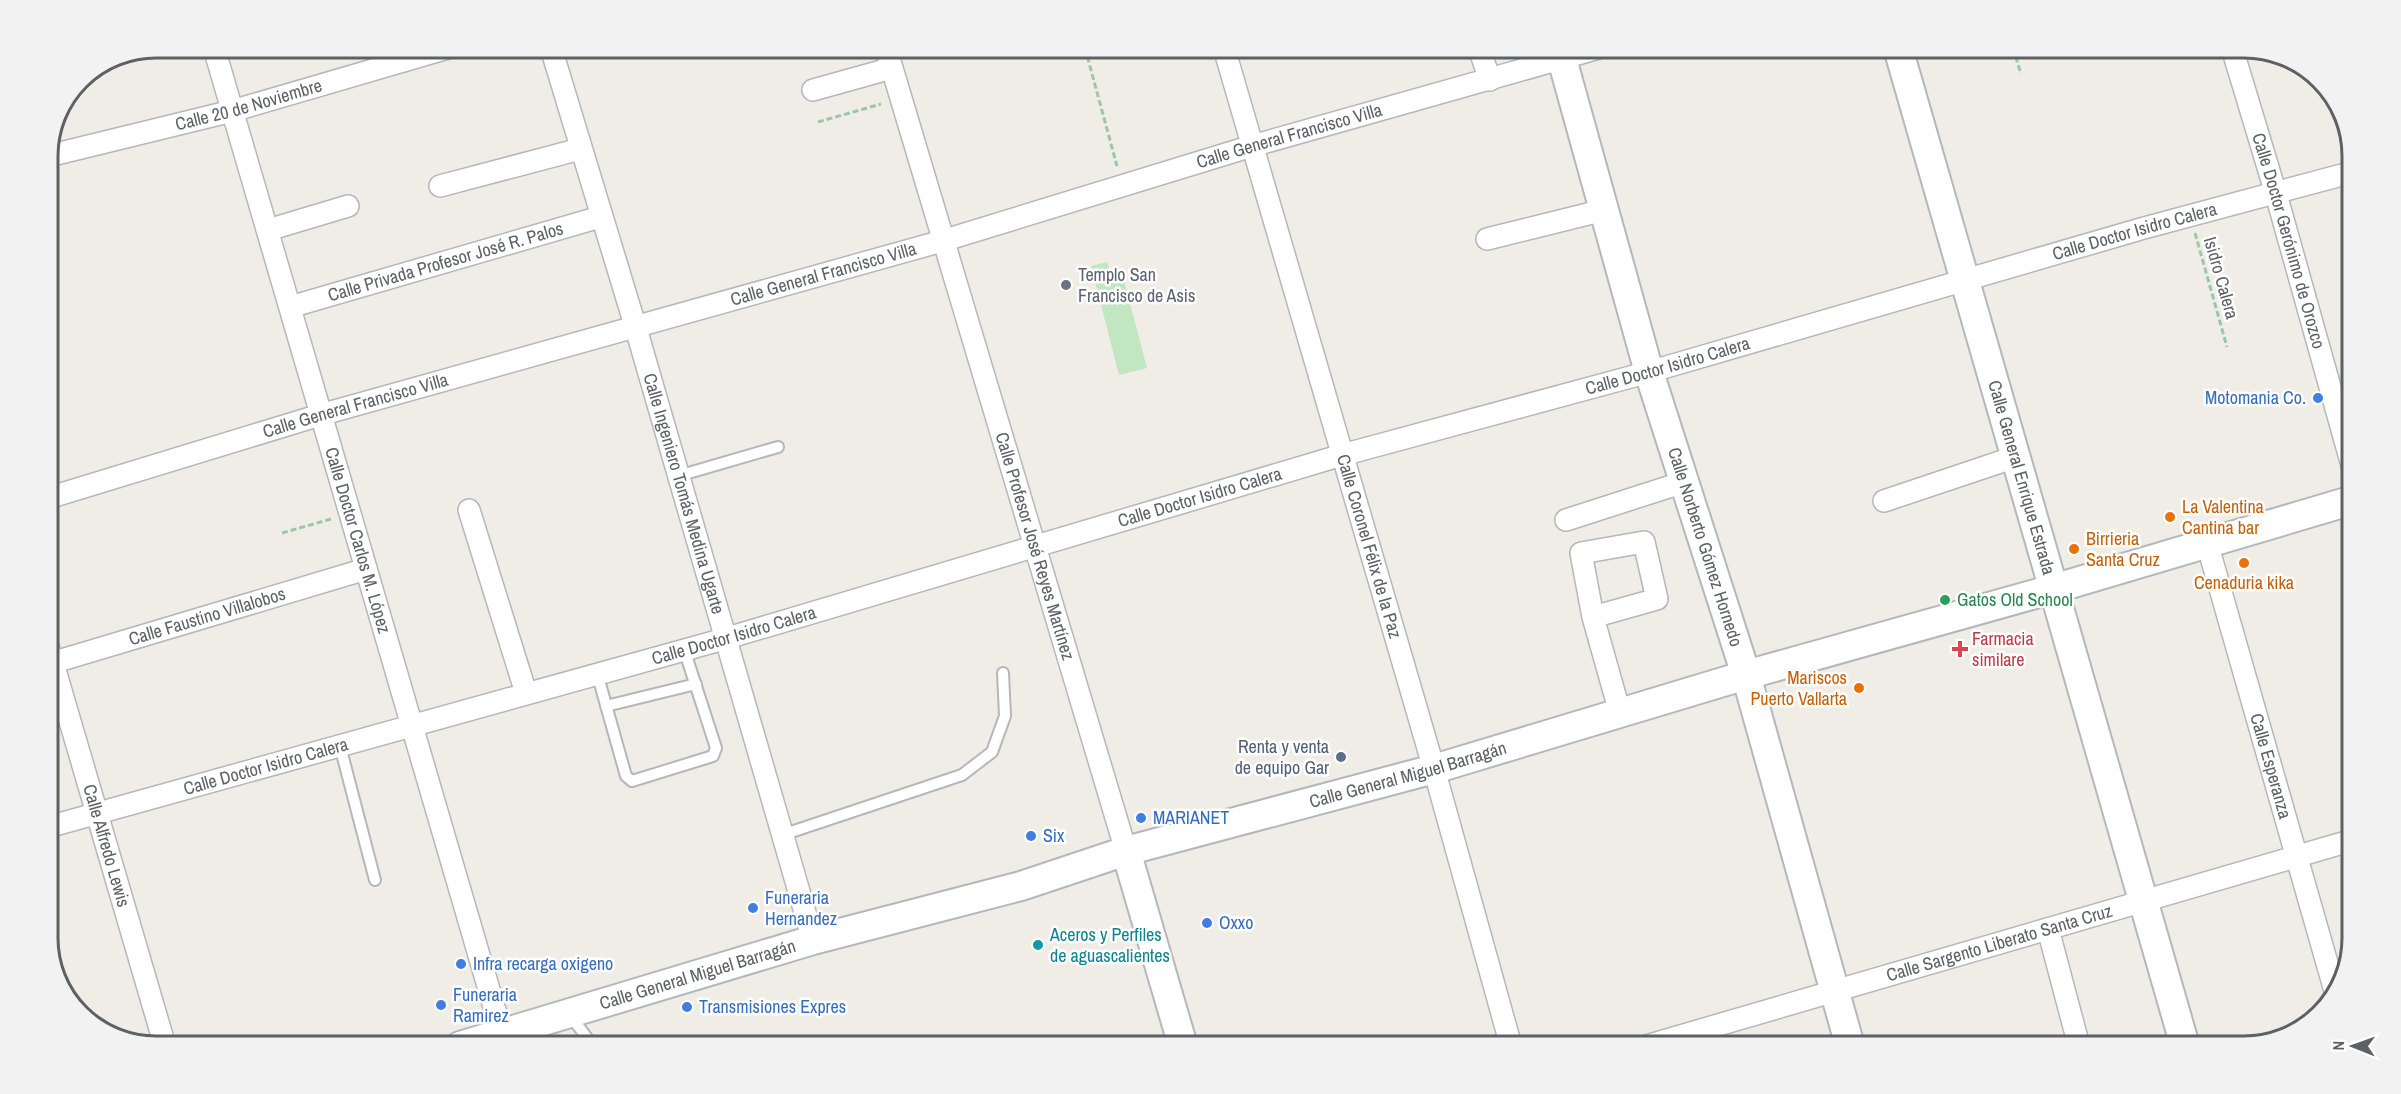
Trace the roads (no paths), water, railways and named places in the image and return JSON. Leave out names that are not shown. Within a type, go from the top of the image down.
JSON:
[{"type":"main road","name":"Calle Norberto Gómez Hornedo","points":[[1562,58],[1649,372],[1746,675],[1847,1036]]},
{"type":"main road","name":"Calle General Enrique Estrada","points":[[1901,58],[2182,1036]]},
{"type":"main road","name":"Calle General Miguel Barragán","points":[[495,1036],[813,940],[1021,885],[1126,851],[1434,769],[1746,675],[2054,589],[2342,503]]},
{"type":"main road","name":"Calle Profesor José Reyes Martínez","points":[[1126,851],[1180,1036]]},
{"type":"street","name":"Calle Doctor Carlos M. López","points":[[217,58],[502,1034]]},
{"type":"street","name":"Calle 20 de Noviembre","points":[[59,153],[232,111],[414,58]]},
{"type":"street","name":"Calle Ingeniero Tomás Medina Ugarte","points":[[554,58],[600,217],[635,325],[724,639],[813,940]]},
{"type":"street","points":[[813,90],[889,58]]},
{"type":"street","name":"Calle Profesor José Reyes Martínez","points":[[889,58],[1033,547],[1126,851]]},
{"type":"street","name":"Calle Coronel Félix de la Paz","points":[[1227,58],[1434,769],[1508,1036]]},
{"type":"street","points":[[1482,58],[1490,80]]},
{"type":"street","name":"Calle General Francisco Villa","points":[[59,495],[320,415],[635,325],[942,241],[1252,146],[1490,80],[1548,58]]},
{"type":"street","name":"Calle Doctor Gerónimo de Orozco","points":[[2235,58],[2342,430]]},
{"type":"street","points":[[440,186],[580,149]]},
{"type":"street","name":"Calle Doctor Isidro Calera","points":[[59,824],[724,639],[1342,455],[1649,372],[1964,280],[2342,175]]},
{"type":"street","points":[[268,230],[348,206]]},
{"type":"street","points":[[1487,239],[1604,210]]},
{"type":"street","name":"Calle Privada Profesor José R. Palos","points":[[290,307],[600,217]]},
{"type":"street","points":[[1884,501],[2015,457]]},
{"type":"street","points":[[1566,520],[1684,482]]},
{"type":"street","points":[[469,510],[526,693]]},
{"type":"street","name":"Calle Esperanza","points":[[2207,543],[2332,981]]},
{"type":"street","name":"Calle Faustino Villalobos","points":[[59,654],[366,569]]},
{"type":"street","points":[[1593,617],[1620,713]]},
{"type":"street","name":"Calle Alfredo Lewis","points":[[59,687],[162,1036]]},
{"type":"street","name":"Calle Sargento Liberato Santa Cruz","points":[[1680,1036],[2342,843]]},
{"type":"street","points":[[2048,929],[2076,1036]]},
{"type":"lane","points":[[678,477],[778,447]]},
{"type":"lane","points":[[597,674],[626,776],[632,781],[713,756],[716,748],[684,649]]},
{"type":"lane","points":[[782,835],[962,775],[992,752],[1005,716],[1003,673]]},
{"type":"lane","points":[[606,706],[696,684]]},
{"type":"lane","points":[[340,746],[375,880]]},
{"type":"lane","points":[[570,1014],[586,1036]]},
{"type":"place","name":"Templo San Francisco de Asis","points":[[1066,285]]},
{"type":"place","name":"Motomania Co.","points":[[2318,398]]},
{"type":"place","name":"La Valentina Cantina bar","points":[[2170,517]]},
{"type":"place","name":"Birrieria Santa Cruz","points":[[2074,549]]},
{"type":"place","name":"Cenaduria kika","points":[[2244,563]]},
{"type":"place","name":"Gatos Old School","points":[[1945,600]]},
{"type":"place","name":"Farmacia similare","points":[[1960,649]]},
{"type":"place","name":"Mariscos Puerto Vallarta","points":[[1859,688]]},
{"type":"place","name":"Renta y venta de equipo Gar","points":[[1341,757]]},
{"type":"place","name":"MARIANET","points":[[1141,818]]},
{"type":"place","name":"Six","points":[[1031,836]]},
{"type":"place","name":"Funeraria Hernandez","points":[[753,908]]},
{"type":"place","name":"Oxxo","points":[[1207,923]]},
{"type":"place","name":"Aceros y Perfiles de aguascalientes","points":[[1038,945]]},
{"type":"place","name":"Infra recarga oxigeno","points":[[461,964]]},
{"type":"place","name":"Funeraria Ramirez","points":[[441,1005]]},
{"type":"place","name":"Transmisiones Expres","points":[[687,1007]]}]
